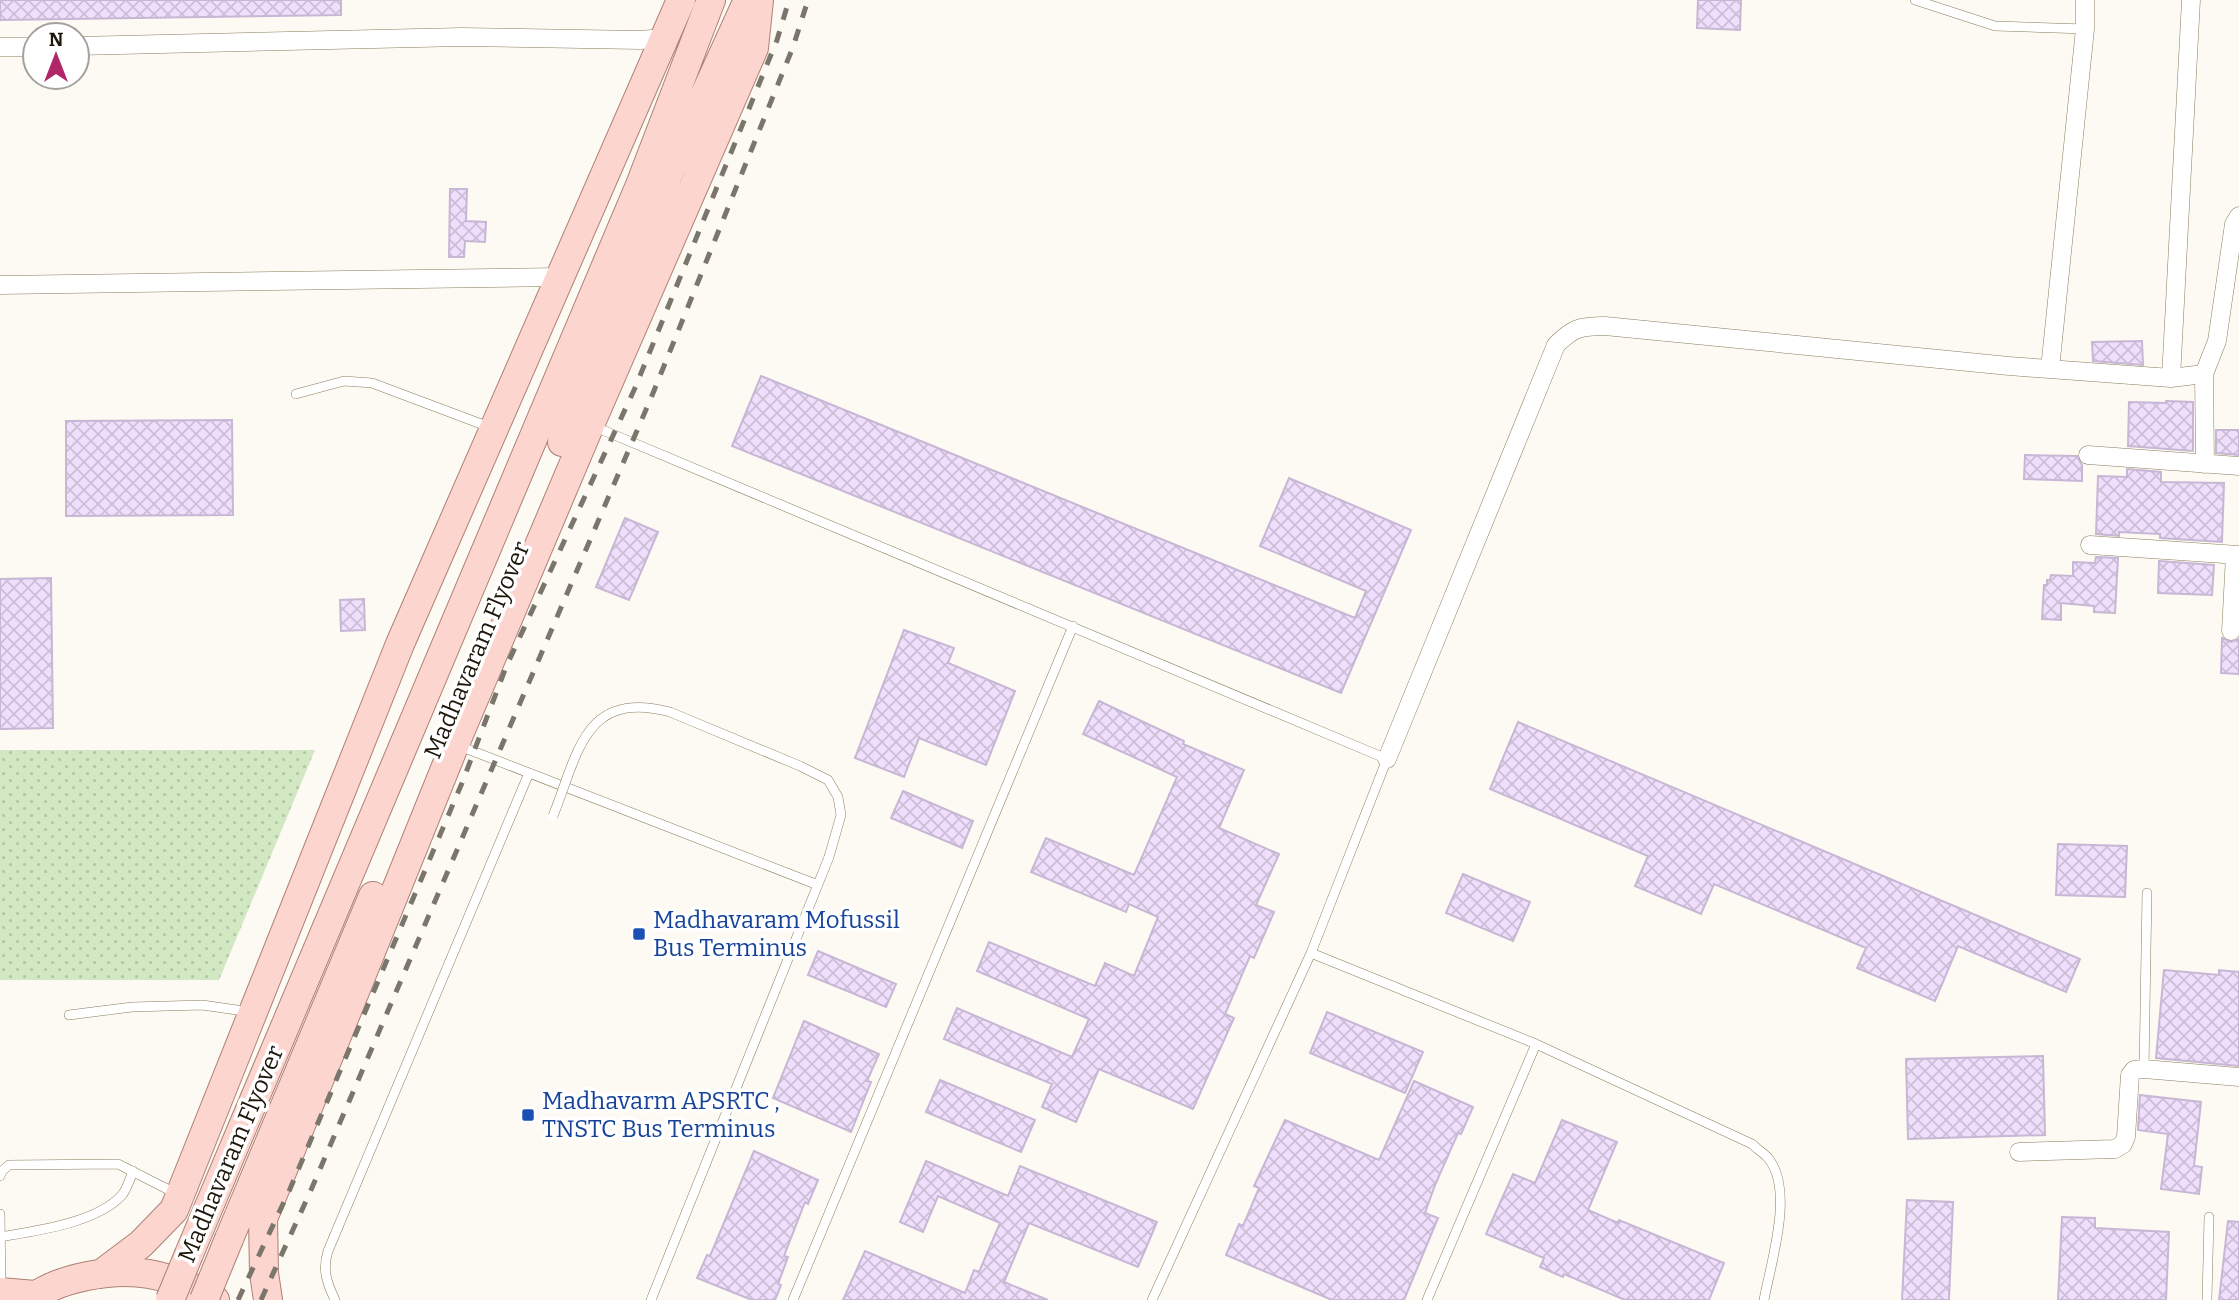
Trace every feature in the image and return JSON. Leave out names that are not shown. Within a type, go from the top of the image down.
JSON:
[{"type":"main road","points":[[101,1273],[141,1244],[174,1210],[400,644],[681,0]]},
{"type":"main road","points":[[268,1300],[264,1273],[263,1219],[455,744],[754,48],[759,0]]},
{"type":"main road","name":"Madhavaram Flyover","points":[[170,1300],[640,186],[710,4]]},
{"type":"main road","name":"Madhavaram Flyover","points":[[204,1300],[540,500],[668,175],[743,11]]},
{"type":"main road","points":[[0,1292],[32,1298],[67,1281],[101,1273],[148,1274],[193,1287],[215,1300]]},
{"type":"street","points":[[2050,369],[2085,29],[2085,0]]},
{"type":"street","points":[[2171,377],[2191,0]]},
{"type":"street","points":[[91,46],[462,37],[664,38]]},
{"type":"street","points":[[0,47],[21,47]]},
{"type":"street","points":[[2206,464],[2204,374],[2217,341],[2234,224],[2239,216]]},
{"type":"street","points":[[0,285],[559,277]]},
{"type":"street","points":[[1387,759],[1556,345],[1570,331],[1585,326],[1605,326],[2050,369],[2171,377],[2204,374]]},
{"type":"street","points":[[2088,455],[2239,466]]},
{"type":"street","points":[[2090,545],[2237,555],[2231,631]]},
{"type":"street","points":[[2019,1152],[2115,1149],[2123,1144],[2126,1137],[2130,1075],[2134,1070],[2239,1077]]},
{"type":"lane","points":[[1915,0],[1995,26],[2085,29]]},
{"type":"lane","points":[[296,394],[344,381],[372,383],[493,429]]},
{"type":"lane","points":[[590,425],[1387,759],[1311,953],[1152,1300]]},
{"type":"lane","points":[[793,1300],[1073,626]]},
{"type":"lane","points":[[553,816],[583,740],[592,726],[605,714],[618,709],[653,708],[670,712],[818,774],[828,780],[838,797],[841,815],[829,858],[651,1300]]},
{"type":"lane","points":[[455,744],[818,885]]},
{"type":"lane","points":[[335,1300],[325,1275],[328,1251],[529,773]]},
{"type":"lane","points":[[2144,1069],[2147,893]]},
{"type":"lane","points":[[1311,953],[1536,1044],[1752,1144],[1768,1158],[1778,1178],[1781,1200],[1764,1300]]},
{"type":"lane","points":[[69,1015],[132,1007],[202,1005],[252,1013]]},
{"type":"lane","points":[[1427,1300],[1536,1044]]},
{"type":"lane","points":[[0,1176],[9,1165],[118,1164],[179,1195]]},
{"type":"lane","points":[[0,1237],[62,1226],[93,1213],[116,1201],[125,1192],[133,1171]]},
{"type":"lane","points":[[0,1214],[0,1292]]},
{"type":"lane","points":[[2207,1300],[2209,1217]]},
{"type":"green space","points":[[0,750],[315,750],[219,980],[0,980]]},
{"type":"building","points":[[0,0],[341,0],[341,15],[0,20]]},
{"type":"building","points":[[1698,0],[1741,0],[1740,30],[1697,28]]},
{"type":"building","points":[[450,189],[467,189],[466,221],[486,222],[485,242],[465,241],[464,257],[449,257]]},
{"type":"building","points":[[2142,341],[2143,365],[2093,361],[2092,342]]},
{"type":"building","points":[[761,376],[1355,618],[1366,591],[1260,546],[1289,478],[1411,530],[1341,693],[732,446]]},
{"type":"building","points":[[2129,402],[2193,402],[2193,451],[2128,446]]},
{"type":"building","points":[[232,420],[233,515],[66,516],[66,421]]},
{"type":"building","points":[[2216,430],[2239,430],[2239,455],[2216,453]]},
{"type":"building","points":[[2025,455],[2077,456],[2082,465],[2082,481],[2024,479]]},
{"type":"building","points":[[2127,469],[2161,472],[2161,482],[2224,483],[2222,542],[2160,538],[2160,534],[2096,534],[2098,476],[2127,477]]},
{"type":"building","points":[[625,518],[658,532],[629,600],[596,587]]},
{"type":"building","points":[[2096,557],[2118,558],[2115,613],[2094,612],[2094,606],[2061,603],[2061,620],[2042,619],[2044,585],[2047,585],[2051,575],[2073,576],[2073,562],[2095,563]]},
{"type":"building","points":[[2159,561],[2214,565],[2212,595],[2158,593]]},
{"type":"building","points":[[51,578],[53,728],[0,729],[0,579]]},
{"type":"building","points":[[364,599],[365,630],[341,631],[340,600]]},
{"type":"building","points":[[904,630],[954,648],[948,663],[1015,691],[986,765],[919,738],[904,777],[855,758]]},
{"type":"building","points":[[2222,638],[2231,642],[2239,639],[2239,674],[2221,673]]},
{"type":"building","points":[[1099,701],[1184,741],[1183,744],[1244,770],[1219,828],[1279,854],[1256,905],[1274,912],[1254,958],[1250,956],[1225,1014],[1234,1018],[1193,1109],[1099,1069],[1076,1122],[1042,1107],[1052,1084],[944,1039],[957,1008],[1072,1057],[1089,1019],[977,971],[989,942],[1095,986],[1105,963],[1134,976],[1158,917],[1129,904],[1126,912],[1031,872],[1046,838],[1134,875],[1177,777],[1083,734]]},
{"type":"building","points":[[1518,722],[2080,959],[2066,992],[1958,946],[1935,1001],[1857,968],[1866,948],[1714,884],[1701,914],[1635,886],[1648,856],[1490,789]]},
{"type":"building","points":[[903,791],[973,821],[962,848],[891,818]]},
{"type":"building","points":[[2058,844],[2127,846],[2125,897],[2056,895]]},
{"type":"building","points":[[1463,874],[1530,902],[1513,941],[1446,913]]},
{"type":"building","points":[[818,951],[896,984],[886,1007],[808,975]]},
{"type":"building","points":[[2164,970],[2219,975],[2219,970],[2239,972],[2239,1066],[2156,1058]]},
{"type":"building","points":[[1327,1012],[1423,1052],[1405,1093],[1310,1053]]},
{"type":"building","points":[[804,1021],[879,1054],[867,1081],[871,1082],[851,1132],[773,1098]]},
{"type":"building","points":[[2043,1056],[2045,1135],[1908,1139],[1906,1059]]},
{"type":"building","points":[[940,1080],[1035,1120],[1021,1152],[926,1112]]},
{"type":"building","points":[[1414,1081],[1473,1107],[1435,1185],[1425,1213],[1438,1218],[1404,1300],[1332,1300],[1226,1255],[1239,1224],[1243,1226],[1259,1188],[1254,1186],[1285,1120],[1379,1160]]},
{"type":"building","points":[[2140,1095],[2201,1102],[2194,1166],[2202,1167],[2199,1194],[2161,1189],[2168,1134],[2138,1130]]},
{"type":"building","points":[[1562,1120],[1617,1142],[1588,1210],[1724,1263],[1709,1300],[1625,1300],[1564,1274],[1563,1277],[1540,1267],[1544,1258],[1486,1234],[1513,1174],[1535,1183]]},
{"type":"building","points":[[754,1151],[818,1180],[808,1204],[805,1202],[784,1256],[788,1257],[775,1300],[752,1300],[697,1278],[707,1255],[710,1256]]},
{"type":"building","points":[[926,1161],[1008,1196],[1020,1166],[1157,1222],[1138,1267],[1029,1223],[1004,1282],[1048,1300],[843,1300],[865,1251],[965,1293],[974,1270],[979,1272],[1000,1223],[938,1196],[923,1232],[900,1222]]},
{"type":"building","points":[[1907,1200],[1953,1202],[1949,1300],[1902,1300]]},
{"type":"building","points":[[2062,1217],[2095,1218],[2095,1228],[2169,1232],[2166,1300],[2058,1300]]},
{"type":"building","points":[[2228,1221],[2239,1222],[2239,1300],[2219,1300]]},
{"type":"railway","points":[[238,1300],[290,1189],[462,783],[506,667],[635,388],[777,40],[789,0]]},
{"type":"railway","points":[[261,1300],[311,1190],[651,398],[793,47],[808,0]]},
{"type":"place","name":"Madhavaram Mofussil Bus Terminus","points":[[639,934]]},
{"type":"place","name":"Madhavarm APSRTC , TNSTC Bus Terminus","points":[[528,1115]]}]
